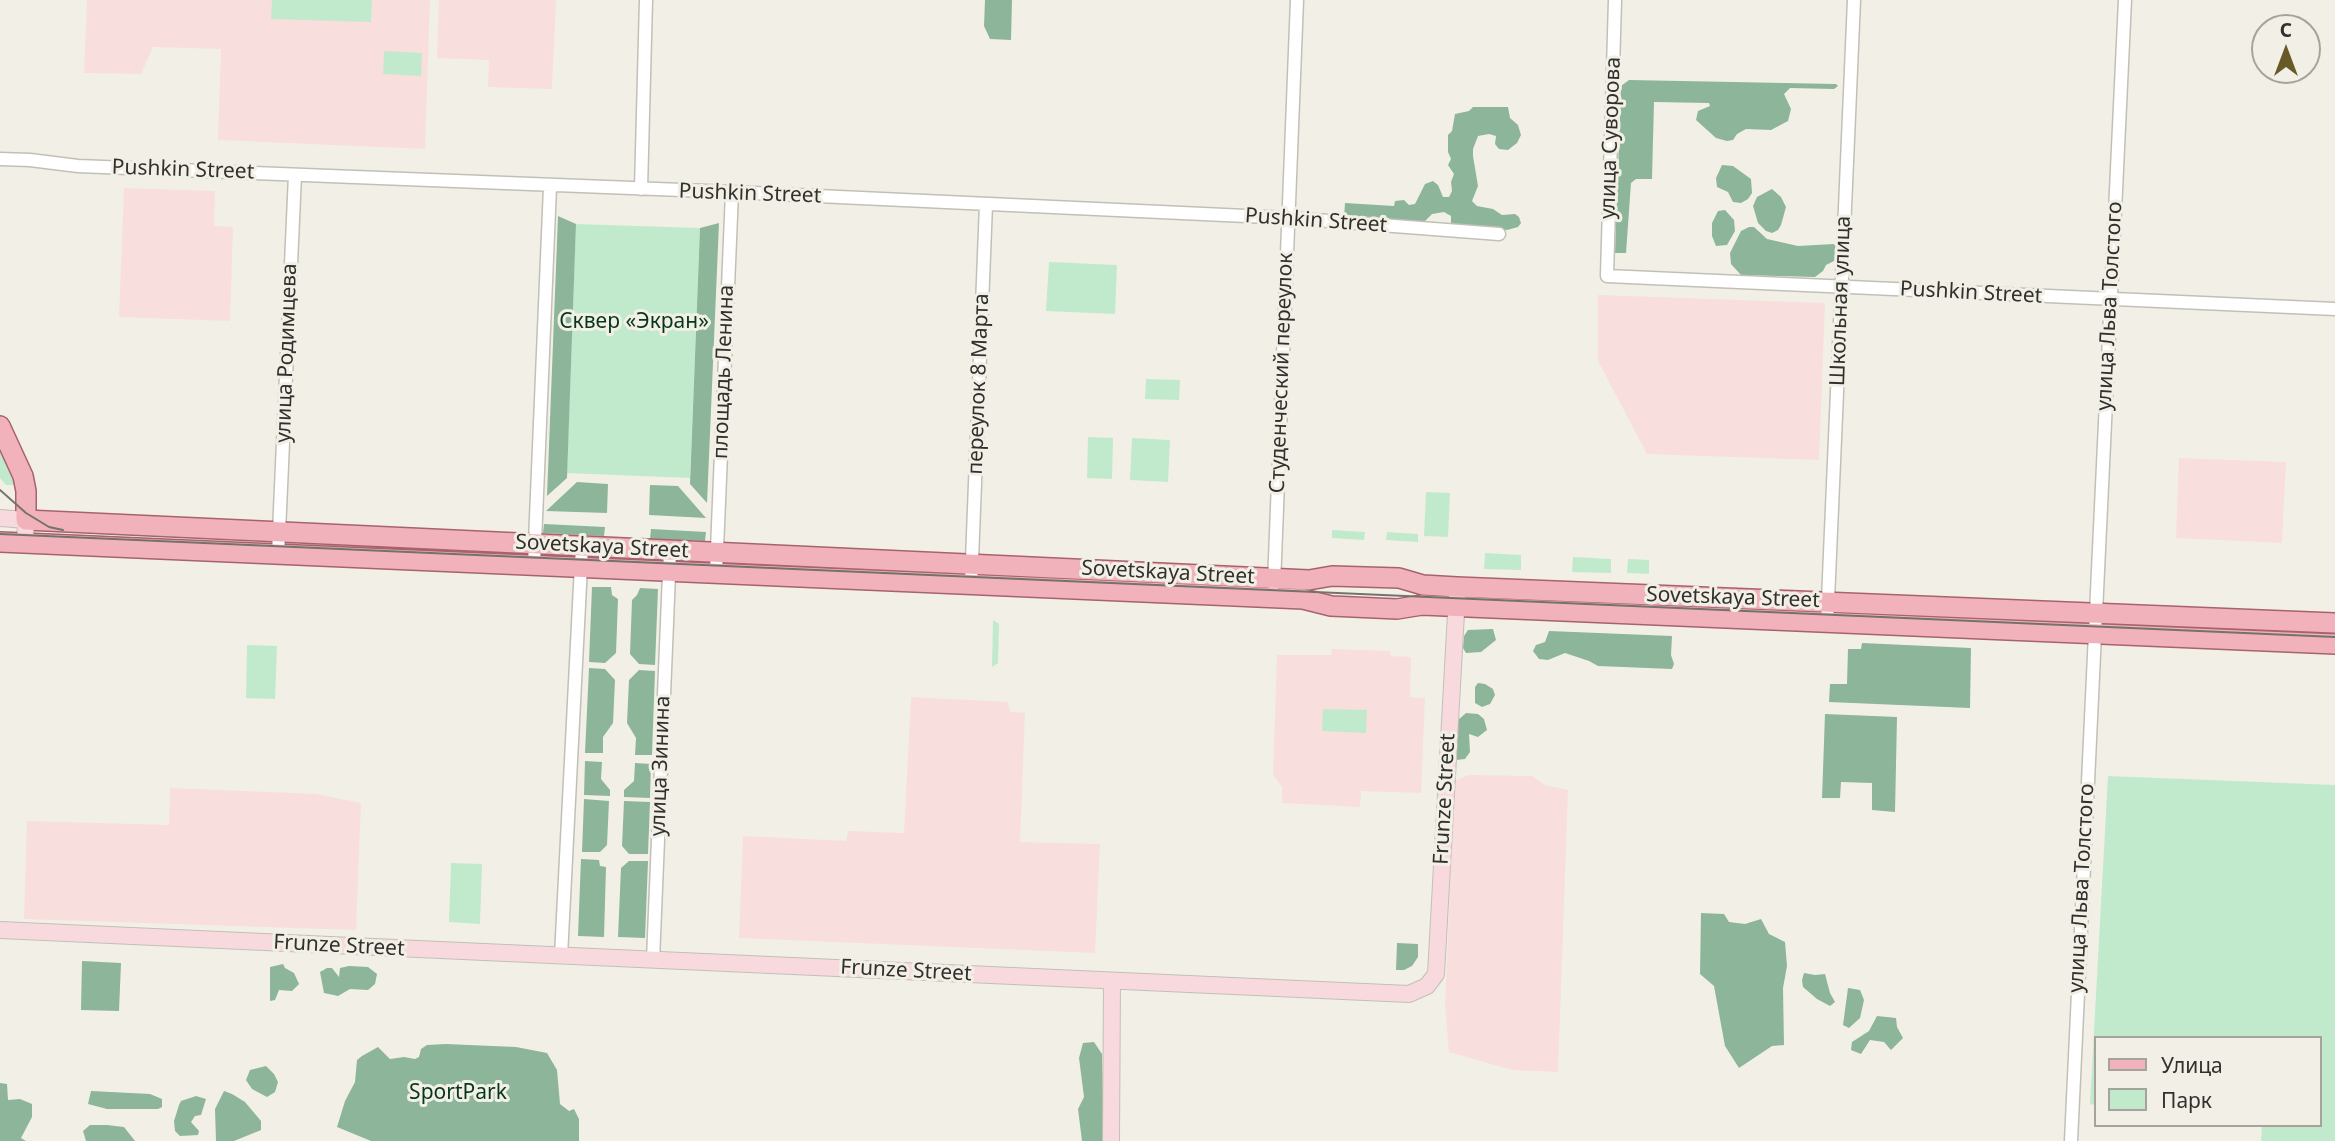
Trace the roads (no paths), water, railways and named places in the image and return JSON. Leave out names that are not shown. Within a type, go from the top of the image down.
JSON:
[{"type":"main road","points":[[0,426],[23,477],[26,520]]},
{"type":"main road","name":"Sovetskaya Street","points":[[26,520],[972,564],[1274,588],[1331,606],[1398,608],[1422,605],[2335,644]]},
{"type":"main road","name":"Sovetskaya Street","points":[[0,542],[971,584],[1274,588],[1332,576],[1399,578],[1423,585],[1457,587],[2335,623]]},
{"type":"street","points":[[641,190],[646,0]]},
{"type":"street","name":"Студенческий переулок","points":[[1274,588],[1297,0]]},
{"type":"street","name":"улица Суворова","points":[[1607,276],[1615,0]]},
{"type":"street","name":"Школьная улица","points":[[1827,623],[1854,0]]},
{"type":"street","name":"улица Льва Толстого","points":[[2071,1141],[2124,0]]},
{"type":"street","name":"Pushkin Street","points":[[0,159],[78,166],[1289,218],[1499,234]]},
{"type":"street","name":"улица Родимцева","points":[[278,554],[295,175]]},
{"type":"street","points":[[534,565],[550,187]]},
{"type":"street","name":"площадь Ленина","points":[[716,573],[732,192]]},
{"type":"street","name":"переулок 8 Марта","points":[[971,584],[986,204]]},
{"type":"street","name":"Pushkin Street","points":[[1607,276],[2335,309]]},
{"type":"street","name":"Sovetskaya Street","points":[[0,519],[26,520]]},
{"type":"street","points":[[25,543],[26,520]]},
{"type":"street","points":[[561,956],[582,546]]},
{"type":"street","name":"улица Зинина","points":[[653,960],[670,550]]},
{"type":"street","name":"Frunze Street","points":[[0,930],[1409,994],[1427,986],[1436,974],[1457,587]]},
{"type":"street","points":[[1111,1141],[1112,981]]},
{"type":"tram line","points":[[0,490],[26,513],[49,527],[63,530]]},
{"type":"tram line","points":[[0,534],[2335,637]]},
{"type":"park label","name":"Сквер «Экран»","points":[[634,322]]},
{"type":"park label","name":"SportPark","points":[[458,1093]]}]
